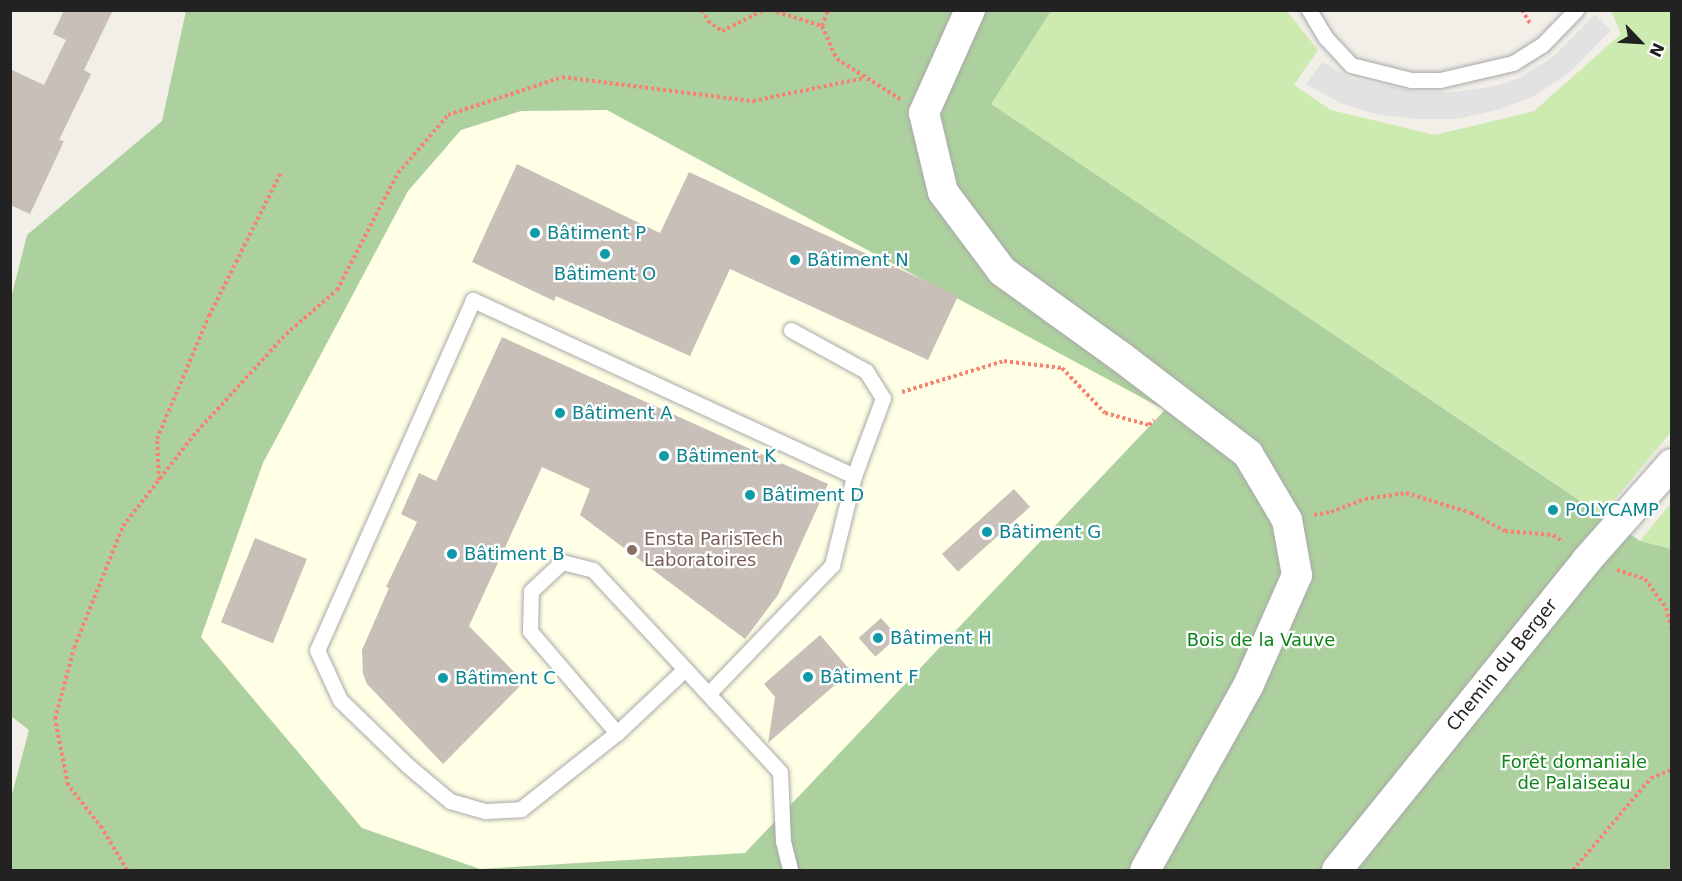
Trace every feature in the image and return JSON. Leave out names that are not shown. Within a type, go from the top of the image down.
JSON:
[{"type":"street","points":[[970,10],[924,112],[943,192],[1002,271],[1248,454],[1287,520],[1297,575],[1248,686],[1144,870]]},
{"type":"street","name":"Chemin du Berger","points":[[1337,870],[1579,554],[1671,464]]},
{"type":"lane","points":[[1309,10],[1326,38],[1352,65],[1411,80],[1440,80],[1513,63],[1542,45],[1576,10]]},
{"type":"lane","points":[[685,669],[617,733],[521,809],[486,810],[450,801],[407,765],[340,700],[317,650],[472,300],[854,476]]},
{"type":"lane","points":[[709,693],[832,565],[854,476],[883,398],[866,371],[791,330]]},
{"type":"lane","points":[[617,733],[530,631],[531,591],[562,562],[593,570],[780,772],[783,841],[790,870]]},
{"type":"path","points":[[702,10],[708,21],[722,31],[764,10]]},
{"type":"path","points":[[771,10],[822,26]]},
{"type":"path","points":[[828,10],[822,26],[837,58],[864,78],[924,112]]},
{"type":"path","points":[[127,870],[102,828],[68,785],[55,719],[74,648],[123,526],[193,436],[286,334],[337,290],[398,173],[448,115],[562,77],[753,101],[864,78]]},
{"type":"path","points":[[159,481],[157,439],[209,316],[281,172]]},
{"type":"path","points":[[883,398],[1004,361],[1062,368],[1105,412],[1149,425],[1179,401]]},
{"type":"path","points":[[1287,520],[1330,512],[1365,499],[1406,492],[1471,513],[1504,531],[1553,535],[1579,554],[1645,579],[1666,608],[1671,630]]},
{"type":"path","points":[[1573,870],[1651,778],[1671,770]]},
{"type":"shaded area","points":[[1595,14],[1611,30],[1571,71],[1533,97],[1497,110],[1457,119],[1415,119],[1375,114],[1340,103],[1306,84],[1322,62],[1353,79],[1419,92],[1454,92],[1495,86],[1520,78],[1553,57]]},
{"type":"shaded area","name":"Ensta ParisTech Laboratoires","points":[[606,110],[1165,409],[745,853],[480,869],[362,828],[201,637],[263,463],[408,191],[461,130],[521,111]]},
{"type":"green space","name":"Bois de la Vauve","points":[[186,11],[1051,11],[991,104],[1640,541],[1671,549],[1671,870],[11,870],[11,798],[29,730],[11,716],[10,302],[27,235],[162,121]],"holes":[[[607,110],[1165,410],[745,853],[480,869],[362,828],[201,637],[263,463],[408,191],[461,130],[521,111]]]},
{"type":"green space","points":[[1051,11],[1287,11],[1318,50],[1294,85],[1331,110],[1435,135],[1534,111],[1621,34],[1611,11],[1671,11],[1671,432],[1602,515],[990,104]]},
{"type":"green space","points":[[1671,503],[1671,549],[1640,541]]},
{"type":"building","points":[[64,10],[113,10],[84,70],[91,74],[59,140],[64,141],[30,214],[10,205],[10,69],[44,85],[66,40],[53,34]]},
{"type":"building","points":[[517,164],[660,233],[689,172],[958,296],[928,360],[730,269],[690,356],[556,296],[554,301],[472,262]]},
{"type":"building","points":[[502,337],[828,484],[778,595],[745,639],[580,515],[590,489],[542,467],[469,626],[524,682],[443,764],[367,684],[363,674],[362,650],[389,588],[386,587],[417,522],[401,514],[419,473],[436,481]]},
{"type":"building","name":"Bâtiment G","points":[[1014,489],[1030,507],[958,572],[942,554]]},
{"type":"building","points":[[255,538],[307,559],[273,643],[221,622]]},
{"type":"building","name":"Bâtiment H","points":[[881,618],[898,637],[875,657],[859,638]]},
{"type":"building","name":"Bâtiment F","points":[[820,635],[851,671],[768,743],[775,697],[764,684]]},
{"type":"place","name":"Bâtiment P","points":[[535,233]]},
{"type":"place","name":"Bâtiment O","points":[[605,254]]},
{"type":"place","name":"Bâtiment N","points":[[795,260]]},
{"type":"place","name":"Bâtiment A","points":[[560,413]]},
{"type":"place","name":"Bâtiment K","points":[[664,456]]},
{"type":"place","name":"Bâtiment D","points":[[750,495]]},
{"type":"place","name":"POLYCAMP","points":[[1553,510]]},
{"type":"place","name":"Bâtiment G","points":[[987,532]]},
{"type":"place","name":"Ensta ParisTech Laboratoires","points":[[632,550]]},
{"type":"place","name":"Bâtiment B","points":[[452,554]]},
{"type":"place","name":"Bâtiment H","points":[[878,638]]},
{"type":"place","name":"Bâtiment F","points":[[808,677]]},
{"type":"place","name":"Bâtiment C","points":[[443,678]]},
{"type":"park label","name":"Forêt domaniale de Palaiseau","points":[[1574,774]]}]
